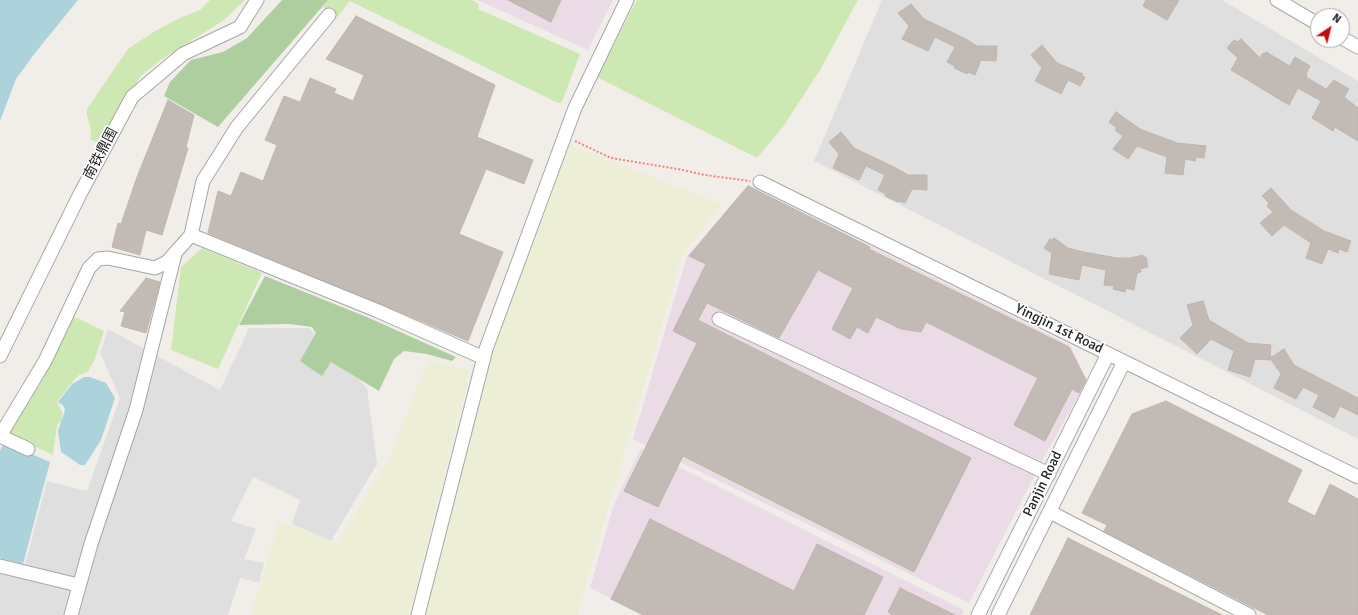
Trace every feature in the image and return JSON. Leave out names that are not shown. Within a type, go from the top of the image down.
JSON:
[{"type":"street","name":"南铁鼎围","points":[[0,356],[80,194],[132,97],[183,54],[240,26],[257,0]]},
{"type":"street","points":[[418,615],[484,358],[574,108],[627,0]]},
{"type":"street","points":[[1277,0],[1310,19]]},
{"type":"street","points":[[28,449],[0,436],[45,361],[89,268],[98,259],[108,258],[155,268],[167,262],[191,235],[202,181],[233,133],[329,15]]},
{"type":"street","name":"Yingjin 1st Road","points":[[760,182],[1358,477]]},
{"type":"street","points":[[191,235],[378,311],[484,358]]},
{"type":"street","points":[[71,615],[78,585],[136,410],[175,253]]},
{"type":"street","points":[[719,319],[1048,474]]},
{"type":"street","name":"Panjin Road","points":[[978,615],[1108,354]]},
{"type":"street","name":"Panjin Road","points":[[998,615],[1124,362]]},
{"type":"street","points":[[1050,512],[1249,615]]},
{"type":"street","points":[[0,566],[78,585]]},
{"type":"path","points":[[565,134],[578,144],[611,158],[678,169],[705,176],[760,182]]},
{"type":"shaded area","points":[[477,0],[613,0],[588,50]]},
{"type":"shaded area","points":[[882,0],[1222,0],[1358,81],[1358,439],[814,161]]},
{"type":"shaded area","points":[[748,185],[1070,345],[1087,380],[1042,461],[969,603],[633,439],[687,256]]},
{"type":"shaded area","points":[[249,328],[309,328],[367,388],[377,464],[331,541],[292,524],[300,500],[253,477],[231,521],[256,529],[244,559],[264,563],[259,583],[240,578],[228,615],[0,615],[0,559],[25,565],[47,481],[87,491],[120,398],[100,353],[108,329],[220,390]]},
{"type":"shaded area","points":[[641,448],[964,610],[962,615],[644,615],[590,588],[613,507]]},
{"type":"green space","points":[[210,0],[245,0],[224,20],[159,61],[141,76],[120,107],[100,144],[90,139],[91,130],[87,109],[128,49],[155,31],[182,17],[200,10]]},
{"type":"green space","points":[[282,0],[328,0],[218,127],[164,96],[170,82],[191,60],[223,52],[247,38]]},
{"type":"green space","points":[[328,0],[472,0],[479,4],[478,9],[580,54],[562,102],[558,103],[350,1],[337,17],[323,7]]},
{"type":"green space","points":[[637,0],[858,0],[820,70],[783,127],[757,158],[597,77]]},
{"type":"green space","points":[[567,144],[722,204],[682,256],[577,615],[424,615],[490,352]]},
{"type":"green space","points":[[202,248],[262,273],[218,369],[171,350],[181,267]]},
{"type":"green space","points":[[265,276],[369,318],[456,357],[452,361],[427,354],[404,351],[394,359],[379,391],[331,362],[322,376],[300,361],[316,333],[312,327],[289,324],[239,325]]},
{"type":"green space","points":[[73,316],[104,331],[95,359],[88,372],[79,375],[57,402],[62,411],[62,420],[57,425],[53,455],[9,434],[42,381]]},
{"type":"green space","points":[[428,360],[470,371],[409,615],[254,615],[252,612],[279,521],[337,544],[387,463]]},
{"type":"water","points":[[0,0],[78,0],[16,79],[0,121]]},
{"type":"water","points":[[84,377],[90,377],[106,383],[115,398],[101,440],[85,465],[80,465],[61,452],[58,431],[65,410],[63,405],[58,402],[72,384]]},
{"type":"water","points":[[4,442],[50,462],[23,564],[0,558],[0,451]]},
{"type":"building","points":[[508,0],[561,0],[551,22]]},
{"type":"building","points":[[1146,0],[1179,0],[1167,20],[1143,6]]},
{"type":"building","points":[[911,4],[924,19],[964,38],[977,46],[997,46],[996,61],[981,60],[975,75],[968,72],[967,74],[954,68],[955,66],[947,62],[955,47],[935,37],[928,51],[902,39],[909,26],[898,13]]},
{"type":"building","points":[[356,16],[495,85],[477,137],[533,160],[524,184],[486,169],[459,234],[503,252],[468,341],[208,233],[218,191],[231,196],[241,172],[263,181],[277,145],[265,140],[284,96],[300,102],[310,78],[336,89],[334,93],[353,101],[364,75],[326,59]]},
{"type":"building","points":[[1241,39],[1260,58],[1263,53],[1264,54],[1266,52],[1290,66],[1295,57],[1310,66],[1306,77],[1326,89],[1334,80],[1349,89],[1344,97],[1358,108],[1358,141],[1335,127],[1333,131],[1312,118],[1321,101],[1298,88],[1289,105],[1231,70],[1238,58],[1227,48],[1234,40],[1237,42]]},
{"type":"building","points":[[1042,45],[1057,63],[1083,74],[1082,76],[1085,77],[1080,86],[1068,80],[1061,94],[1035,81],[1042,68],[1031,55]]},
{"type":"building","points":[[168,100],[194,115],[186,147],[188,148],[162,235],[146,230],[140,255],[112,247],[118,223],[121,224],[137,177]]},
{"type":"building","points":[[1116,112],[1140,129],[1177,143],[1206,146],[1204,158],[1196,157],[1195,161],[1185,159],[1183,175],[1165,173],[1167,157],[1137,146],[1128,159],[1113,149],[1123,136],[1115,130],[1117,128],[1109,122]]},
{"type":"building","points":[[841,132],[854,148],[908,175],[927,175],[927,190],[912,189],[905,203],[898,202],[885,196],[886,194],[878,190],[885,175],[866,166],[859,180],[833,168],[839,154],[829,142]]},
{"type":"building","points":[[748,186],[870,247],[869,249],[1069,347],[1086,380],[1079,393],[1072,389],[1045,441],[1014,425],[1038,378],[926,322],[921,332],[901,329],[876,317],[868,333],[857,327],[850,339],[832,329],[853,288],[818,270],[779,338],[707,303],[698,320],[971,458],[914,572],[683,456],[658,507],[624,491],[697,343],[673,331],[706,264],[689,256]]},
{"type":"building","points":[[1271,188],[1291,210],[1324,231],[1351,241],[1347,252],[1339,249],[1338,253],[1328,249],[1322,264],[1306,258],[1311,243],[1284,225],[1272,236],[1260,223],[1273,212],[1267,206],[1269,203],[1262,196]]},
{"type":"building","points":[[1054,238],[1068,248],[1079,251],[1117,258],[1130,258],[1143,255],[1143,257],[1146,257],[1148,267],[1140,269],[1141,272],[1137,273],[1134,290],[1126,288],[1125,292],[1113,289],[1114,286],[1104,285],[1106,270],[1082,265],[1079,280],[1049,274],[1052,253],[1044,248],[1050,239],[1053,240]]},
{"type":"building","points":[[146,278],[160,282],[146,333],[121,326],[125,312],[120,311]]},
{"type":"building","points":[[1203,301],[1209,320],[1248,343],[1271,345],[1270,360],[1255,359],[1250,377],[1228,370],[1234,351],[1211,339],[1197,354],[1180,338],[1193,325],[1187,305]]},
{"type":"building","points":[[1284,349],[1294,365],[1358,398],[1358,415],[1340,406],[1334,418],[1313,407],[1319,395],[1303,387],[1296,399],[1274,388],[1281,374],[1270,358]]},
{"type":"building","points":[[1166,401],[1302,470],[1287,502],[1315,516],[1330,484],[1358,499],[1358,615],[1268,615],[1104,531],[1107,525],[1082,513],[1132,414]]},
{"type":"building","points":[[650,519],[794,591],[817,544],[883,577],[864,615],[643,615],[611,599]]},
{"type":"building","points":[[1068,538],[1222,615],[1030,615]]},
{"type":"building","points":[[900,588],[955,615],[893,615],[888,612]]}]
